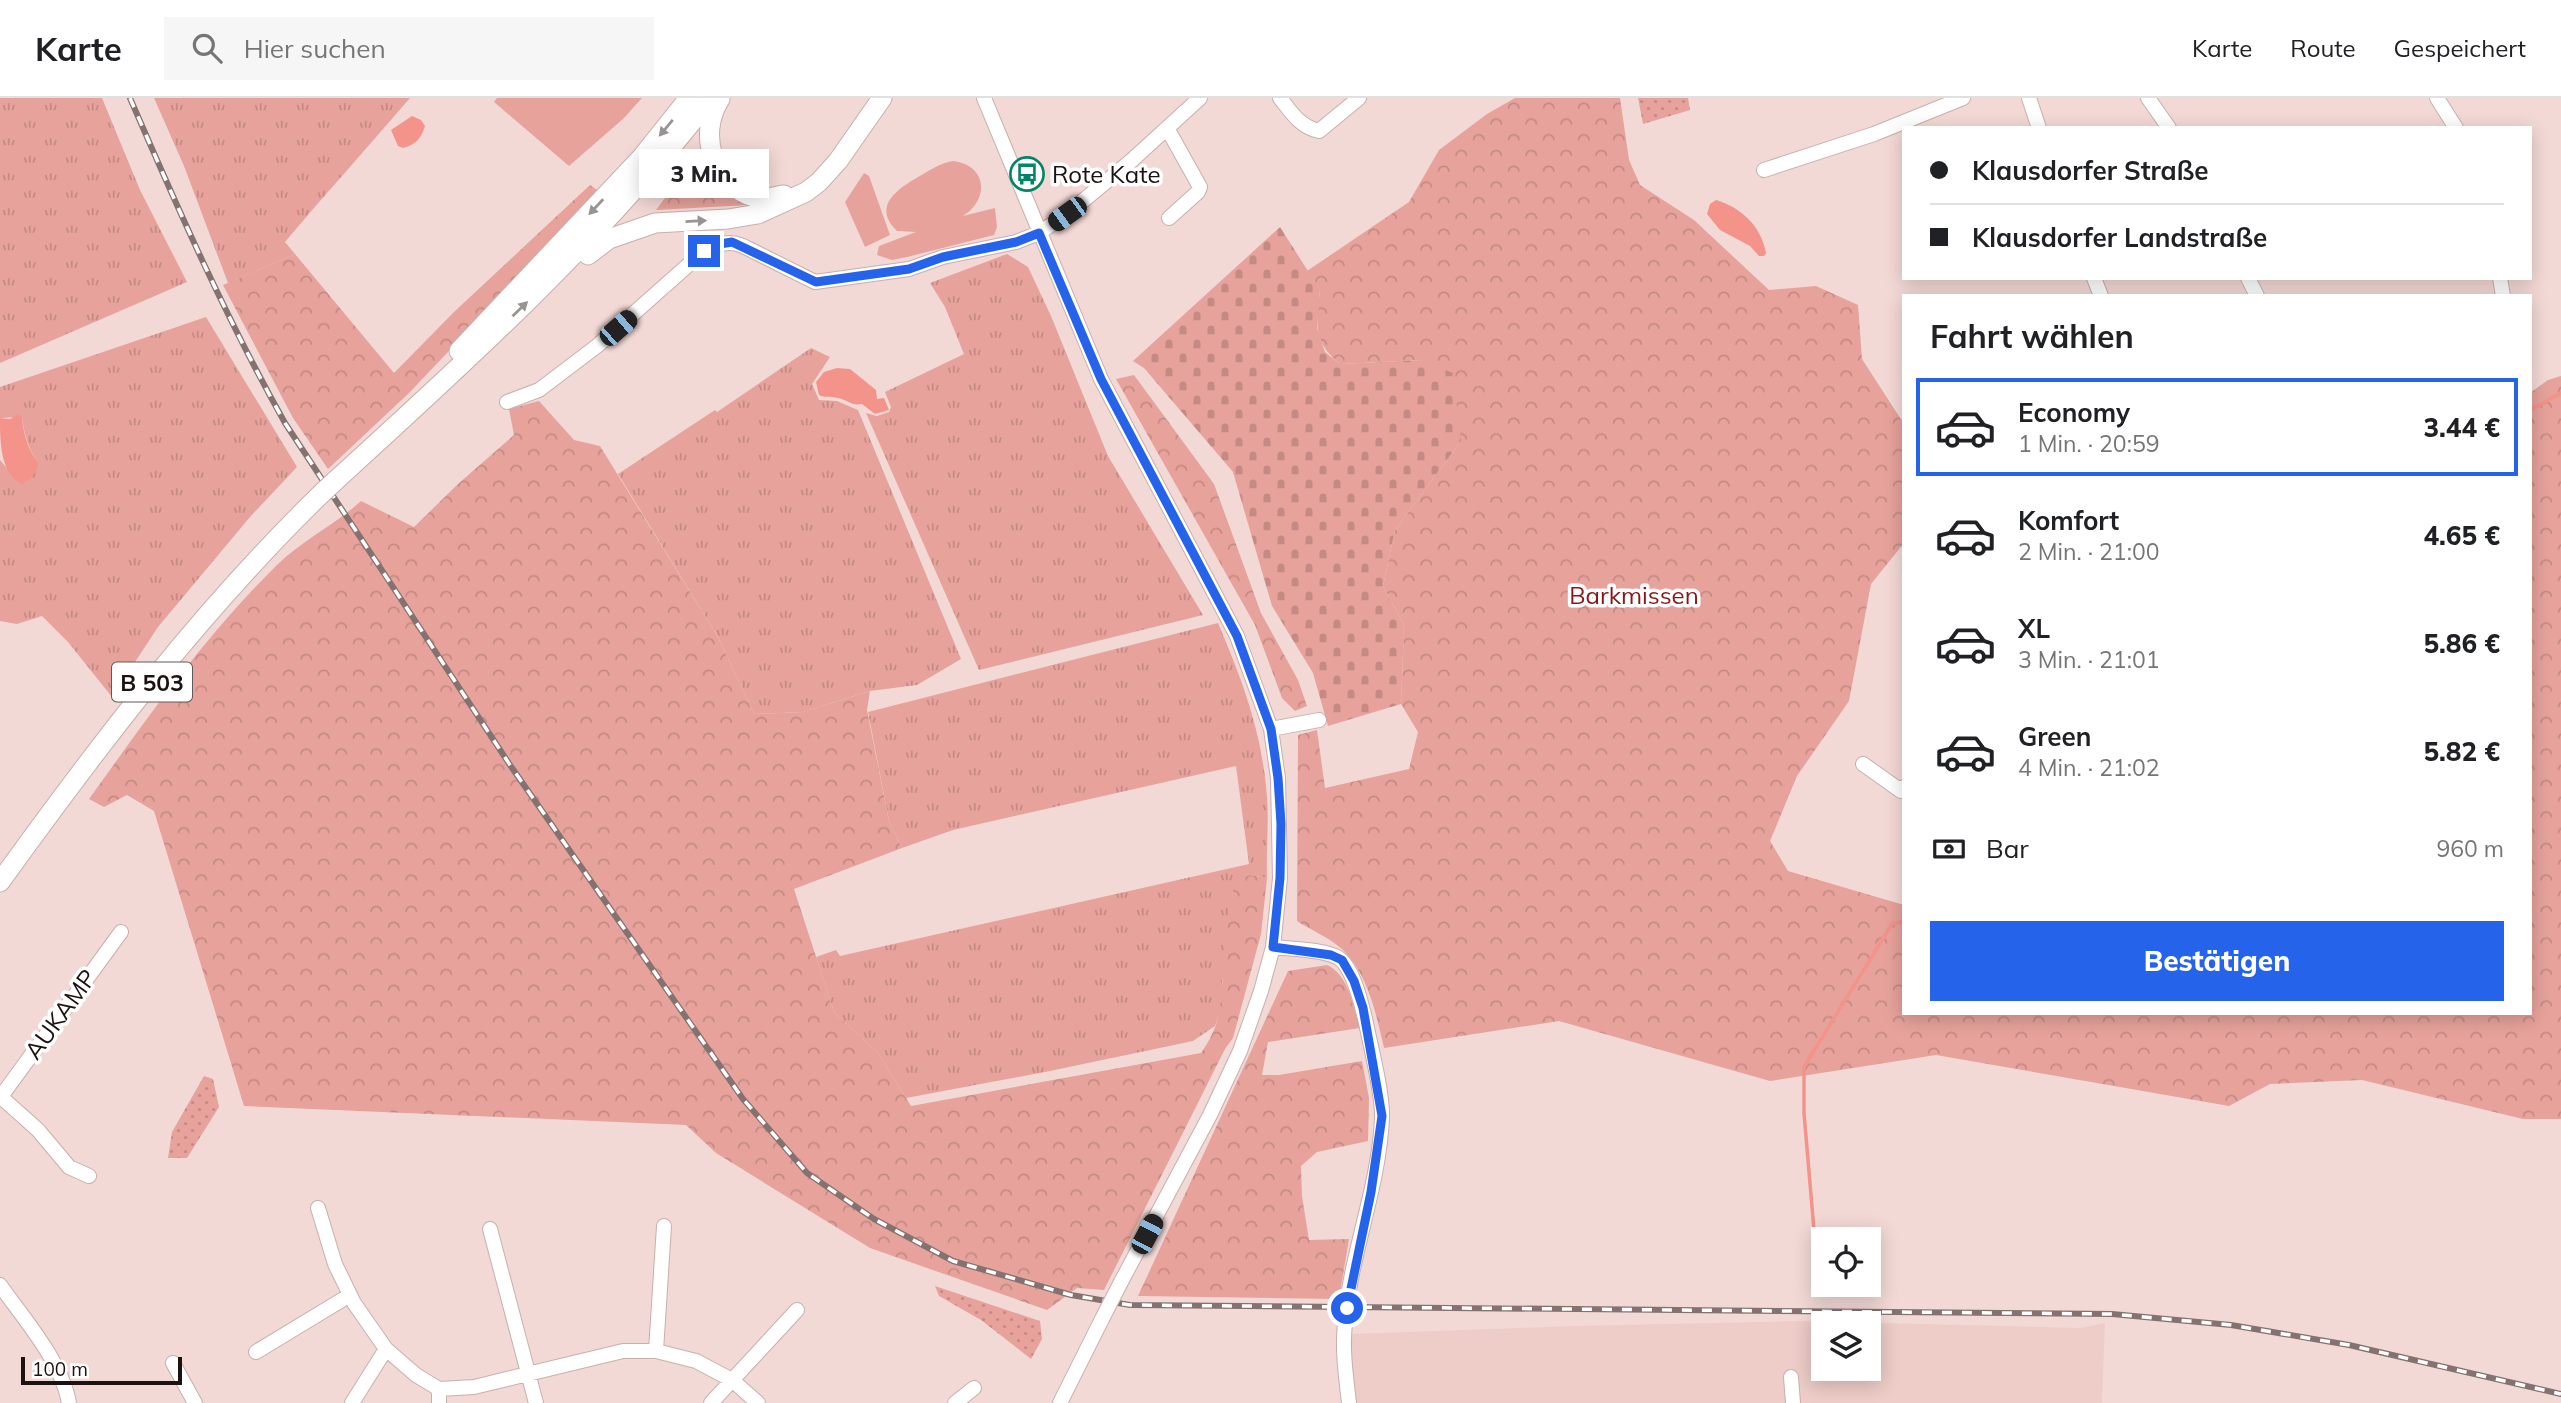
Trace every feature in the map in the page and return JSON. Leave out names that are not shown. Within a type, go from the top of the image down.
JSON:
[{"type":"highway","name":"B 503","points":[[335,481],[625,176],[690,98]]},
{"type":"highway","name":"B 503","points":[[0,882],[167,662],[239,580],[320,495],[547,284],[671,149],[711,98]]},
{"type":"highway","points":[[720,98],[713,110],[707,132],[713,158],[723,175],[740,191],[760,199],[806,192]]},
{"type":"highway","points":[[858,132],[873,98]]},
{"type":"highway","points":[[547,284],[609,239],[655,223],[729,219],[758,214],[806,192],[838,161],[882,98]]},
{"type":"street","points":[[985,98],[1101,379],[1237,636],[1271,729],[1281,824],[1280,878],[1273,947],[1240,1051],[1210,1115],[1060,1403]]},
{"type":"street","points":[[507,402],[540,390],[597,346],[704,251],[732,242],[816,282],[909,269],[943,257],[1016,242],[1039,233],[1067,214],[1200,98]]},
{"type":"street","points":[[1280,98],[1299,122],[1309,129],[1319,131],[1359,98]]},
{"type":"street","points":[[1764,170],[1874,134],[1963,98]]},
{"type":"street","points":[[2029,98],[2038,126]]},
{"type":"street","points":[[2148,98],[2168,126]]},
{"type":"street","points":[[2437,98],[2455,126]]},
{"type":"street","points":[[1167,128],[1200,187],[1198,192],[1169,218]]},
{"type":"street","points":[[1271,729],[1319,720]]},
{"type":"street","points":[[1863,764],[1902,789]]},
{"type":"street","name":"AUKAMP","points":[[89,1176],[69,1167],[38,1130],[0,1097],[121,932]]},
{"type":"street","points":[[1273,947],[1331,955],[1342,960],[1354,981],[1363,1008],[1372,1052],[1382,1116],[1371,1192],[1345,1322],[1344,1366],[1349,1403]]},
{"type":"street","points":[[317,1208],[335,1264],[350,1295],[386,1349],[439,1396],[623,1350],[656,1350],[696,1361],[732,1380],[758,1403]]},
{"type":"street","points":[[656,1350],[664,1226]]},
{"type":"street","points":[[490,1229],[536,1403]]},
{"type":"street","points":[[0,1285],[56,1367],[67,1391],[69,1403]]},
{"type":"street","points":[[256,1352],[350,1295]]},
{"type":"street","points":[[711,1403],[797,1310]]},
{"type":"street","points":[[352,1403],[386,1349]]},
{"type":"street","points":[[173,1363],[195,1403]]},
{"type":"street","points":[[1791,1377],[1793,1403]]},
{"type":"street","points":[[955,1403],[974,1388]]},
{"type":"shaded area","points":[[412,116],[421,120],[425,126],[417,140],[403,148],[398,146],[391,130]]},
{"type":"shaded area","points":[[1716,200],[1742,213],[1755,226],[1766,253],[1764,256],[1759,256],[1750,246],[1720,230],[1707,214],[1710,204]]},
{"type":"shaded area","points":[[837,368],[850,369],[876,390],[877,399],[884,398],[889,410],[875,414],[862,404],[819,395],[816,382],[824,372]]},
{"type":"shaded area","points":[[17,415],[22,417],[27,441],[38,462],[33,476],[22,484],[9,473],[5,465],[0,437],[0,418],[10,419]]},
{"type":"shaded area","points":[[1811,1321],[1811,1381],[1881,1381],[1881,1323],[2081,1328],[2105,1323],[2102,1403],[1355,1403],[1350,1334]]},
{"type":"green space","points":[[0,98],[102,98],[140,190],[187,282],[0,363]]},
{"type":"green space","points":[[154,98],[410,98],[285,242],[295,254],[228,283],[184,166]]},
{"type":"green space","points":[[497,98],[642,98],[623,119],[569,166],[494,102]]},
{"type":"green space","name":"Barkmissen","points":[[1515,98],[1620,98],[1629,160],[1640,185],[1694,220],[1769,290],[1816,286],[1858,305],[1862,359],[1902,421],[1902,545],[1871,584],[1849,701],[1797,776],[1770,841],[1788,871],[1902,904],[1902,1015],[2532,1015],[2532,392],[2548,380],[2561,376],[2561,1119],[2523,1119],[2362,1080],[2270,1084],[2229,1106],[1936,1055],[1770,1081],[1559,1021],[1384,1048],[1366,984],[1353,961],[1334,943],[1297,921],[1298,735],[1317,730],[1325,788],[1409,769],[1418,732],[1401,704],[1404,625],[1383,586],[1395,530],[1461,441],[1420,360],[1340,364],[1331,355],[1324,347],[1318,330],[1320,290],[1307,271],[1409,202],[1439,150],[1487,114]]},
{"type":"green space","points":[[1638,98],[1688,98],[1690,110],[1643,124]]},
{"type":"green space","points":[[953,161],[973,169],[981,184],[978,201],[963,216],[995,208],[997,227],[994,235],[892,260],[877,255],[879,246],[916,232],[897,231],[890,222],[887,207],[895,193],[939,165]]},
{"type":"green space","points":[[704,165],[720,189],[748,205],[656,210],[685,171]]},
{"type":"green space","points":[[864,173],[869,176],[890,235],[865,247],[845,202]]},
{"type":"green space","points":[[590,185],[600,192],[409,393],[328,469],[293,418],[223,285],[295,254],[394,373],[454,312]]},
{"type":"green space","points":[[1280,227],[1320,290],[1317,328],[1325,352],[1340,364],[1420,360],[1453,373],[1461,441],[1395,530],[1383,586],[1404,625],[1401,704],[1328,726],[1313,673],[1272,606],[1233,472],[1144,368],[1133,361]]},
{"type":"green space","points":[[1007,254],[1028,267],[1108,456],[1203,615],[979,670],[866,413],[877,416],[889,412],[891,407],[885,392],[964,354],[945,307],[930,283]]},
{"type":"green space","points":[[206,317],[297,467],[250,517],[158,627],[112,697],[68,642],[42,616],[17,624],[0,621],[0,460],[7,468],[38,462],[27,441],[22,417],[0,418],[0,387]]},
{"type":"green space","points":[[811,348],[830,357],[812,384],[819,400],[837,401],[858,410],[961,659],[917,685],[870,691],[803,712],[754,714],[718,637],[618,474],[715,410],[717,412]]},
{"type":"green space","points":[[1134,375],[1214,484],[1261,613],[1298,680],[1307,706],[1295,711],[1282,698],[1255,625],[1116,379]]},
{"type":"green space","points":[[539,401],[574,440],[600,446],[718,637],[754,714],[803,712],[870,691],[867,710],[889,821],[902,848],[794,889],[834,1012],[878,1053],[911,1106],[1201,1053],[1219,1014],[1225,928],[1236,881],[1250,875],[1267,878],[1261,934],[1233,1038],[1225,1049],[1104,1290],[1077,1288],[1047,1310],[870,1248],[716,1153],[686,1125],[244,1106],[154,811],[127,795],[104,807],[89,799],[201,649],[286,557],[361,501],[414,527],[514,435],[509,409]]},
{"type":"green space","points":[[1218,623],[1236,666],[1256,729],[1268,817],[1267,878],[1250,875],[1222,981],[1224,1001],[1215,1026],[1193,1041],[906,1098],[878,1053],[834,1012],[816,957],[836,950],[840,956],[1249,864],[1236,766],[953,830],[902,848],[889,821],[868,712]]},
{"type":"green space","points":[[1327,965],[1345,984],[1360,1028],[1268,1042],[1262,1075],[1279,1075],[1362,1061],[1369,1098],[1368,1141],[1317,1152],[1301,1166],[1302,1196],[1309,1240],[1349,1239],[1339,1299],[1138,1296],[1288,971]]},
{"type":"green space","points":[[204,1076],[213,1079],[219,1107],[187,1158],[168,1158],[172,1132]]},
{"type":"green space","points":[[935,1286],[1040,1321],[1042,1339],[1031,1359],[981,1320],[939,1296]]},
{"type":"waterway","points":[[2532,409],[2561,393]]},
{"type":"waterway","points":[[1814,1227],[1804,1113],[1804,1067],[1892,924],[1902,922]]},
{"type":"railway","points":[[130,98],[223,303],[285,423],[510,765],[743,1099],[807,1173],[874,1219],[953,1261],[1071,1295],[1130,1305],[2112,1314],[2231,1325],[2349,1345],[2561,1394]]},
{"type":"place","name":"Rote Kate","points":[[1027,174]]},
{"type":"route","points":[[704,251],[732,242],[816,282],[909,269],[943,257],[1016,242],[1039,233],[1101,379],[1237,636],[1271,729],[1281,824],[1280,878],[1273,947],[1331,955],[1342,960],[1354,981],[1363,1008],[1382,1116],[1371,1192],[1347,1308]]}]
